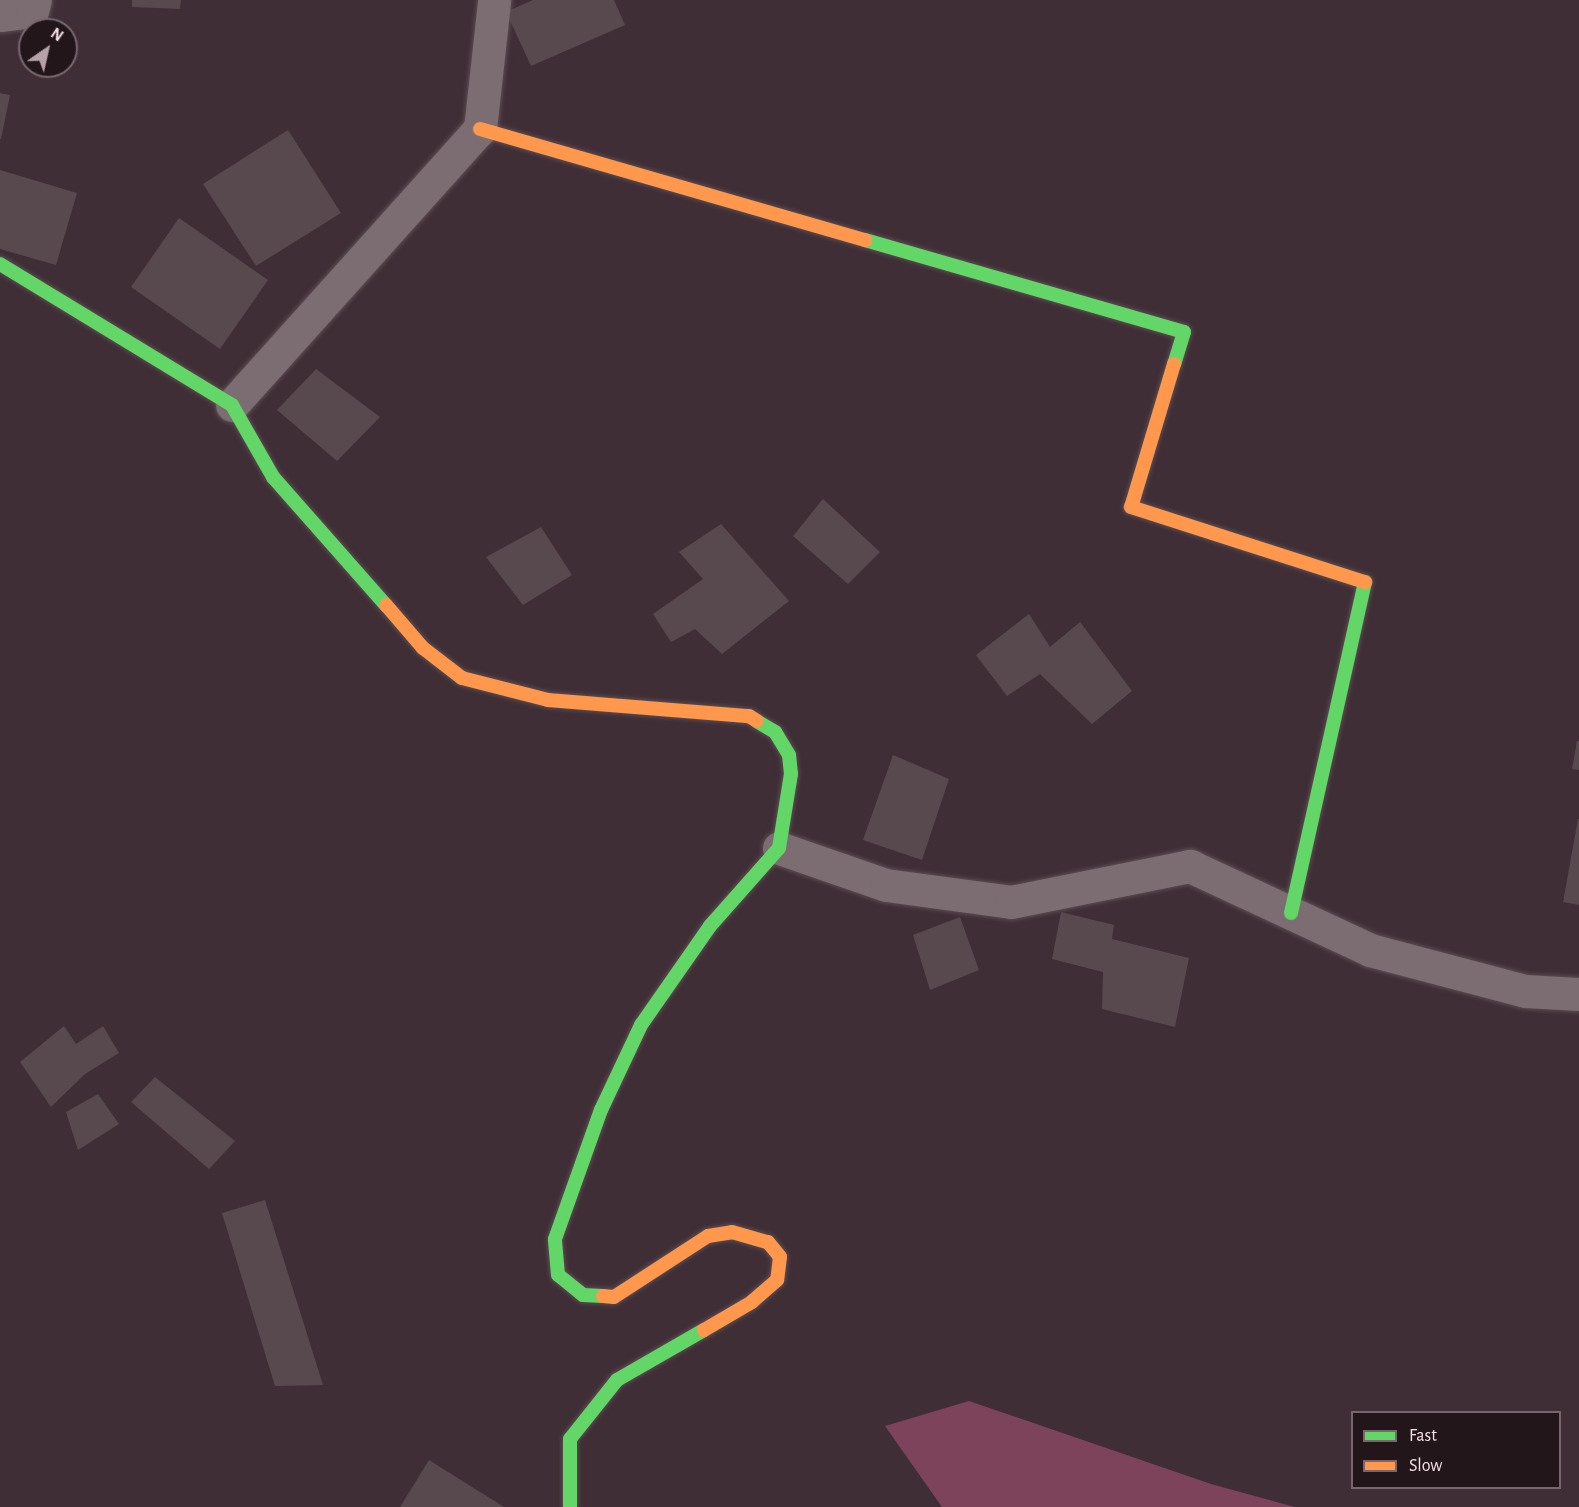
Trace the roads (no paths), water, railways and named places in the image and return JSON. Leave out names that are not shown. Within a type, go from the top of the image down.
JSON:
[{"type":"street","points":[[0,15],[32,11],[35,0]]},
{"type":"street","points":[[232,405],[480,129],[494,2]]},
{"type":"street","points":[[480,129],[1184,332],[1131,507],[1365,582],[1291,913]]},
{"type":"street","points":[[0,264],[232,405],[273,477],[423,648],[462,678],[548,700],[749,716],[775,732],[789,755],[791,774],[779,848],[710,926],[641,1026],[601,1110],[555,1239],[558,1275],[583,1295],[614,1297],[708,1236],[732,1232],[768,1242],[780,1257],[777,1280],[752,1302],[617,1380],[570,1438],[570,1507]]},
{"type":"street","points":[[779,848],[886,885],[1011,902],[1190,866],[1370,950],[1525,991],[1579,994]]}]
